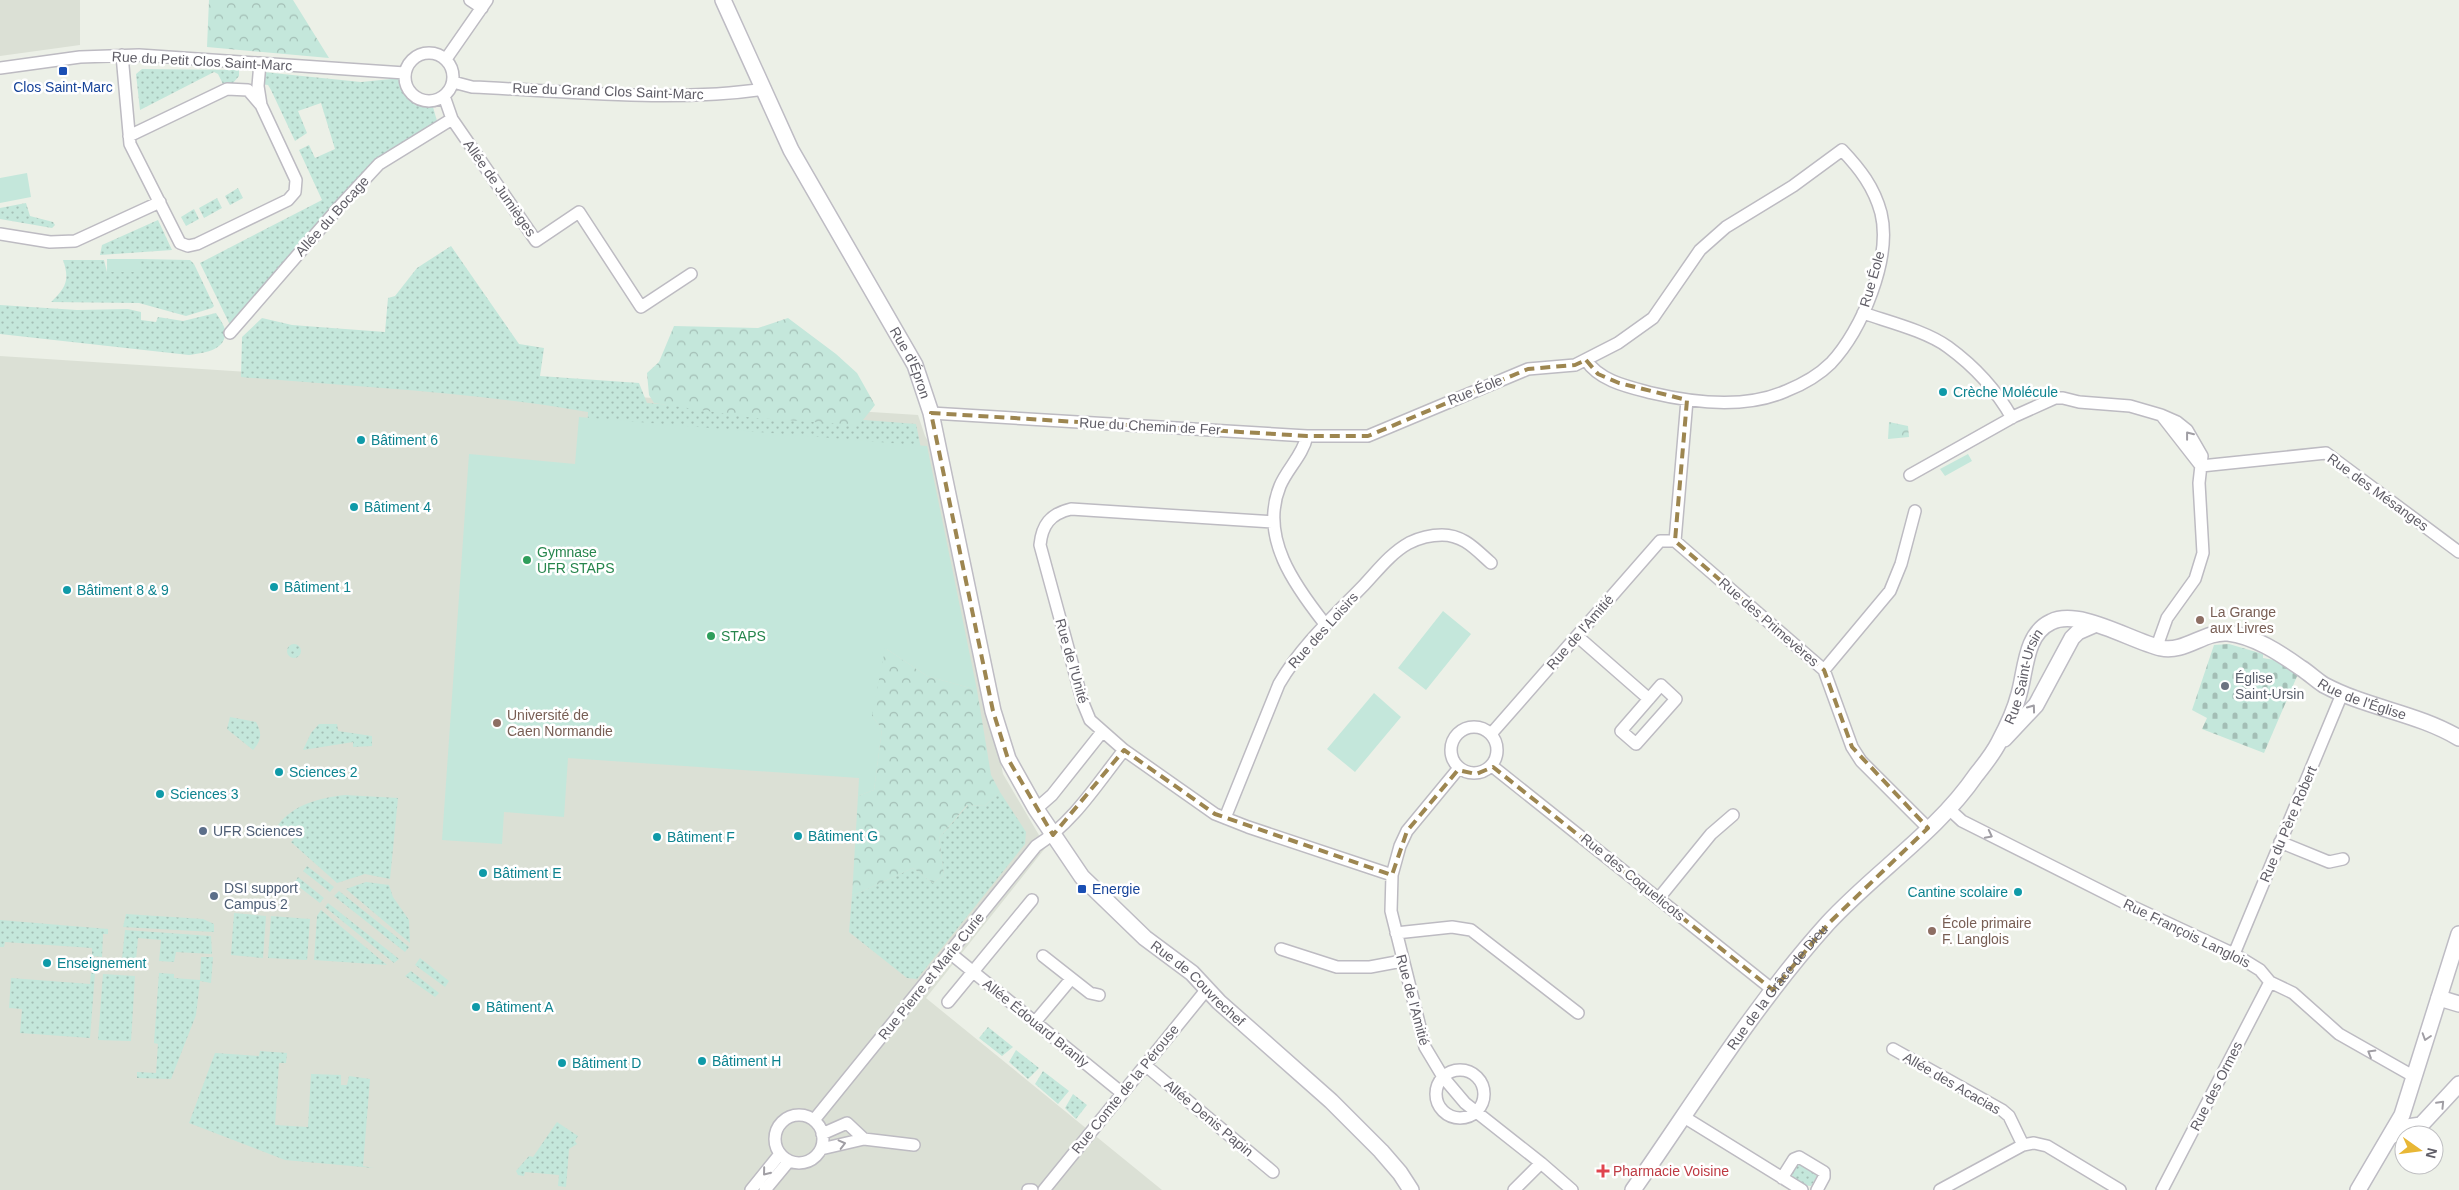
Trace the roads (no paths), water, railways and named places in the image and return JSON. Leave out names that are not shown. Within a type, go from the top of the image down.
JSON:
[{"type":"street","points":[[446,59],[484,4],[470,0]]},
{"type":"street","name":"Rue d'Épron","points":[[722,0],[791,150],[915,366],[931,413],[983,672],[1008,759]]},
{"type":"street","points":[[436,54],[446,59],[453,74],[453,82],[444,96],[428,101],[416,98],[408,88],[405,74],[413,60],[420,55],[436,54]]},
{"type":"street","points":[[122,55],[130,144],[180,243],[188,246],[197,244],[288,200],[295,192],[296,180],[262,105],[258,86],[260,62]]},
{"type":"street","name":"Rue du Petit Clos Saint-Marc","points":[[0,68],[64,59],[122,55],[260,62],[405,74]]},
{"type":"street","name":"Rue du Grand Clos Saint-Marc","points":[[453,82],[472,87],[638,94],[690,94],[764,89]]},
{"type":"street","points":[[129,136],[228,89],[248,90],[262,105]]},
{"type":"street","name":"Allée de Jumièges","points":[[444,96],[452,119],[536,241],[579,212],[641,307],[691,274]]},
{"type":"street","name":"Allée du Bocage","points":[[230,333],[379,164],[452,119]]},
{"type":"street","name":"Rue Éole","points":[[1368,436],[1528,369],[1575,366],[1586,360],[1618,343],[1653,318],[1700,250],[1726,227],[1794,186],[1842,150],[1870,184],[1881,216],[1882,258],[1856,328],[1830,364],[1786,391],[1748,401],[1687,400],[1619,383],[1598,374],[1586,360]]},
{"type":"street","points":[[0,234],[50,242],[75,241],[160,202]]},
{"type":"street","points":[[1862,313],[1918,333],[1948,347],[1997,392],[2012,418]]},
{"type":"street","points":[[1910,475],[2012,418],[2055,398],[2130,406],[2161,415],[2201,466],[2199,484],[2203,553],[2195,579],[2167,618],[2157,646]]},
{"type":"street","points":[[1675,541],[1687,400]]},
{"type":"street","name":"Rue du Chemin de Fer","points":[[931,413],[1307,436],[1368,436]]},
{"type":"street","points":[[1307,436],[1306,444],[1280,485],[1274,504],[1274,522],[1276,537],[1283,559],[1325,624]]},
{"type":"street","name":"Rue des Mésanges","points":[[2201,466],[2326,452],[2457,547]]},
{"type":"street","name":"Rue de l'Unité","points":[[1274,522],[1070,509],[1057,513],[1045,523],[1040,545],[1083,703],[1090,720],[1102,732],[1199,804],[1225,818],[1392,875]]},
{"type":"street","points":[[1824,670],[1890,591],[1900,567],[1915,511]]},
{"type":"street","name":"Rue des Loisirs","points":[[1225,818],[1279,684],[1289,666],[1325,624],[1393,554],[1418,539],[1436,536],[1456,537],[1466,541],[1491,563]]},
{"type":"street","name":"Rue de l'Amitié","points":[[1491,734],[1660,541],[1675,541]]},
{"type":"street","name":"Rue des Primevères","points":[[1675,541],[1824,670],[1852,747],[1861,761],[1928,828]]},
{"type":"street","name":"Rue Saint-Ursin","points":[[1999,743],[2018,698],[2029,650],[2034,638],[2043,626],[2057,619],[2074,618],[2157,646]]},
{"type":"street","name":"Rue Saint-Ursin","points":[[1948,808],[1972,781],[1999,743],[2036,704],[2072,638],[2057,619]]},
{"type":"street","points":[[2072,638],[2078,632],[2094,625]]},
{"type":"street","name":"Rue de l'Église","points":[[2157,646],[2164,649],[2179,647],[2216,633],[2241,636],[2273,649],[2320,683],[2342,694],[2424,720],[2459,738]]},
{"type":"street","points":[[1577,636],[1649,699]]},
{"type":"street","points":[[1661,685],[1676,698],[1636,744],[1621,731],[1649,699],[1661,685]]},
{"type":"street","name":"Rue du Père Robert","points":[[2234,954],[2342,694]]},
{"type":"street","points":[[1470,727],[1477,727],[1491,734],[1498,750],[1492,766],[1476,774],[1459,768],[1454,763],[1450,748],[1456,734],[1470,727]]},
{"type":"street","points":[[1036,809],[1052,795],[1102,732]]},
{"type":"street","name":"Rue Pierre et Marie Curie","points":[[814,1120],[1036,846],[1053,836],[1068,820],[1124,750]]},
{"type":"street","name":"Rue de Couvrechef","points":[[1008,759],[1036,809],[1082,877],[1145,938],[1192,974],[1358,1127],[1400,1173],[1406,1188]]},
{"type":"street","name":"Rue des Coquelicots","points":[[1492,766],[1773,990]]},
{"type":"street","name":"Rue de l'Amitié","points":[[1459,768],[1407,831],[1400,846],[1392,875],[1391,911],[1425,1047],[1443,1077],[1465,1103],[1572,1190]]},
{"type":"street","name":"Rue de la Grâce de Dieu","points":[[1633,1190],[1773,990],[1829,923],[1948,808]]},
{"type":"street","name":"Rue François Langlois","points":[[1948,808],[1962,821],[2127,904],[2234,954],[2260,970],[2270,982],[2293,993],[2338,1034],[2413,1076]]},
{"type":"street","points":[[1659,898],[1711,834],[1733,814]]},
{"type":"street","points":[[2280,842],[2329,862],[2343,859]]},
{"type":"street","points":[[948,1002],[1032,900]]},
{"type":"street","points":[[1396,932],[1452,927],[1471,930],[1578,1013]]},
{"type":"street","points":[[2358,1190],[2402,1115],[2459,934]]},
{"type":"street","points":[[1281,949],[1337,967],[1370,966],[1402,961]]},
{"type":"street","name":"Allée Édouard Branly","points":[[950,953],[1122,1093]]},
{"type":"street","points":[[1043,956],[1090,993],[1099,995]]},
{"type":"street","points":[[1035,1022],[1071,979]]},
{"type":"street","name":"Rue des Ormes","points":[[2162,1190],[2270,982]]},
{"type":"street","name":"Rue Comte de la Pérouse","points":[[1044,1190],[1207,989]]},
{"type":"street","points":[[2439,998],[2459,1004]]},
{"type":"street","name":"Allée des Acacias","points":[[1893,1049],[2002,1110],[2010,1116],[2023,1145]]},
{"type":"street","name":"Allée Denis Papin","points":[[1145,1064],[1273,1172]]},
{"type":"street","points":[[1456,1070],[1464,1070],[1478,1077],[1484,1091],[1481,1106],[1476,1112],[1461,1118],[1453,1117],[1440,1107],[1436,1092],[1443,1077],[1456,1070]]},
{"type":"street","points":[[2391,1136],[2407,1127],[2421,1125],[2459,1084]]},
{"type":"street","points":[[821,1149],[822,1134],[814,1120],[801,1115],[787,1118],[782,1122],[775,1134],[776,1148],[784,1157],[796,1163],[809,1160],[821,1149],[864,1138],[914,1146]]},
{"type":"street","points":[[1684,1117],[1802,1190]]},
{"type":"street","points":[[822,1134],[848,1123],[864,1138]]},
{"type":"street","points":[[1940,1190],[2023,1145],[2034,1143],[2047,1146],[2120,1190]]},
{"type":"street","points":[[751,1190],[784,1157]]},
{"type":"street","points":[[765,1190],[784,1157]]},
{"type":"street","points":[[1782,1178],[1794,1159],[1799,1157],[1824,1172],[1824,1177],[1817,1190]]},
{"type":"street","points":[[1514,1190],[1541,1163]]},
{"type":"place","name":"Clos Saint-Marc","points":[[63,71]]},
{"type":"place","name":"Crèche Molécule","points":[[1943,392]]},
{"type":"place","name":"Bâtiment 6","points":[[361,440]]},
{"type":"place","name":"Bâtiment 4","points":[[354,507]]},
{"type":"place","name":"Gymnase UFR STAPS","points":[[527,560]]},
{"type":"place","name":"Bâtiment 1","points":[[274,587]]},
{"type":"place","name":"Bâtiment 8 & 9","points":[[67,590]]},
{"type":"place","name":"La Grange aux Livres","points":[[2200,620]]},
{"type":"place","name":"STAPS","points":[[711,636]]},
{"type":"place","name":"Église Saint-Ursin","points":[[2225,686]]},
{"type":"place","name":"Université de Caen Normandie","points":[[497,723]]},
{"type":"place","name":"Sciences 2","points":[[279,772]]},
{"type":"place","name":"Sciences 3","points":[[160,794]]},
{"type":"place","name":"UFR Sciences","points":[[203,831]]},
{"type":"place","name":"Bâtiment G","points":[[798,836]]},
{"type":"place","name":"Bâtiment F","points":[[657,837]]},
{"type":"place","name":"Bâtiment E","points":[[483,873]]},
{"type":"place","name":"Energie","points":[[1082,889]]},
{"type":"place","name":"Cantine scolaire","points":[[2018,892]]},
{"type":"place","name":"DSI support Campus 2","points":[[214,896]]},
{"type":"place","name":"École primaire F. Langlois","points":[[1932,931]]},
{"type":"place","name":"Enseignement","points":[[47,963]]},
{"type":"place","name":"Bâtiment A","points":[[476,1007]]},
{"type":"place","name":"Bâtiment H","points":[[702,1061]]},
{"type":"place","name":"Bâtiment D","points":[[562,1063]]},
{"type":"place","name":"Pharmacie Voisine","points":[[1603,1171]]}]
